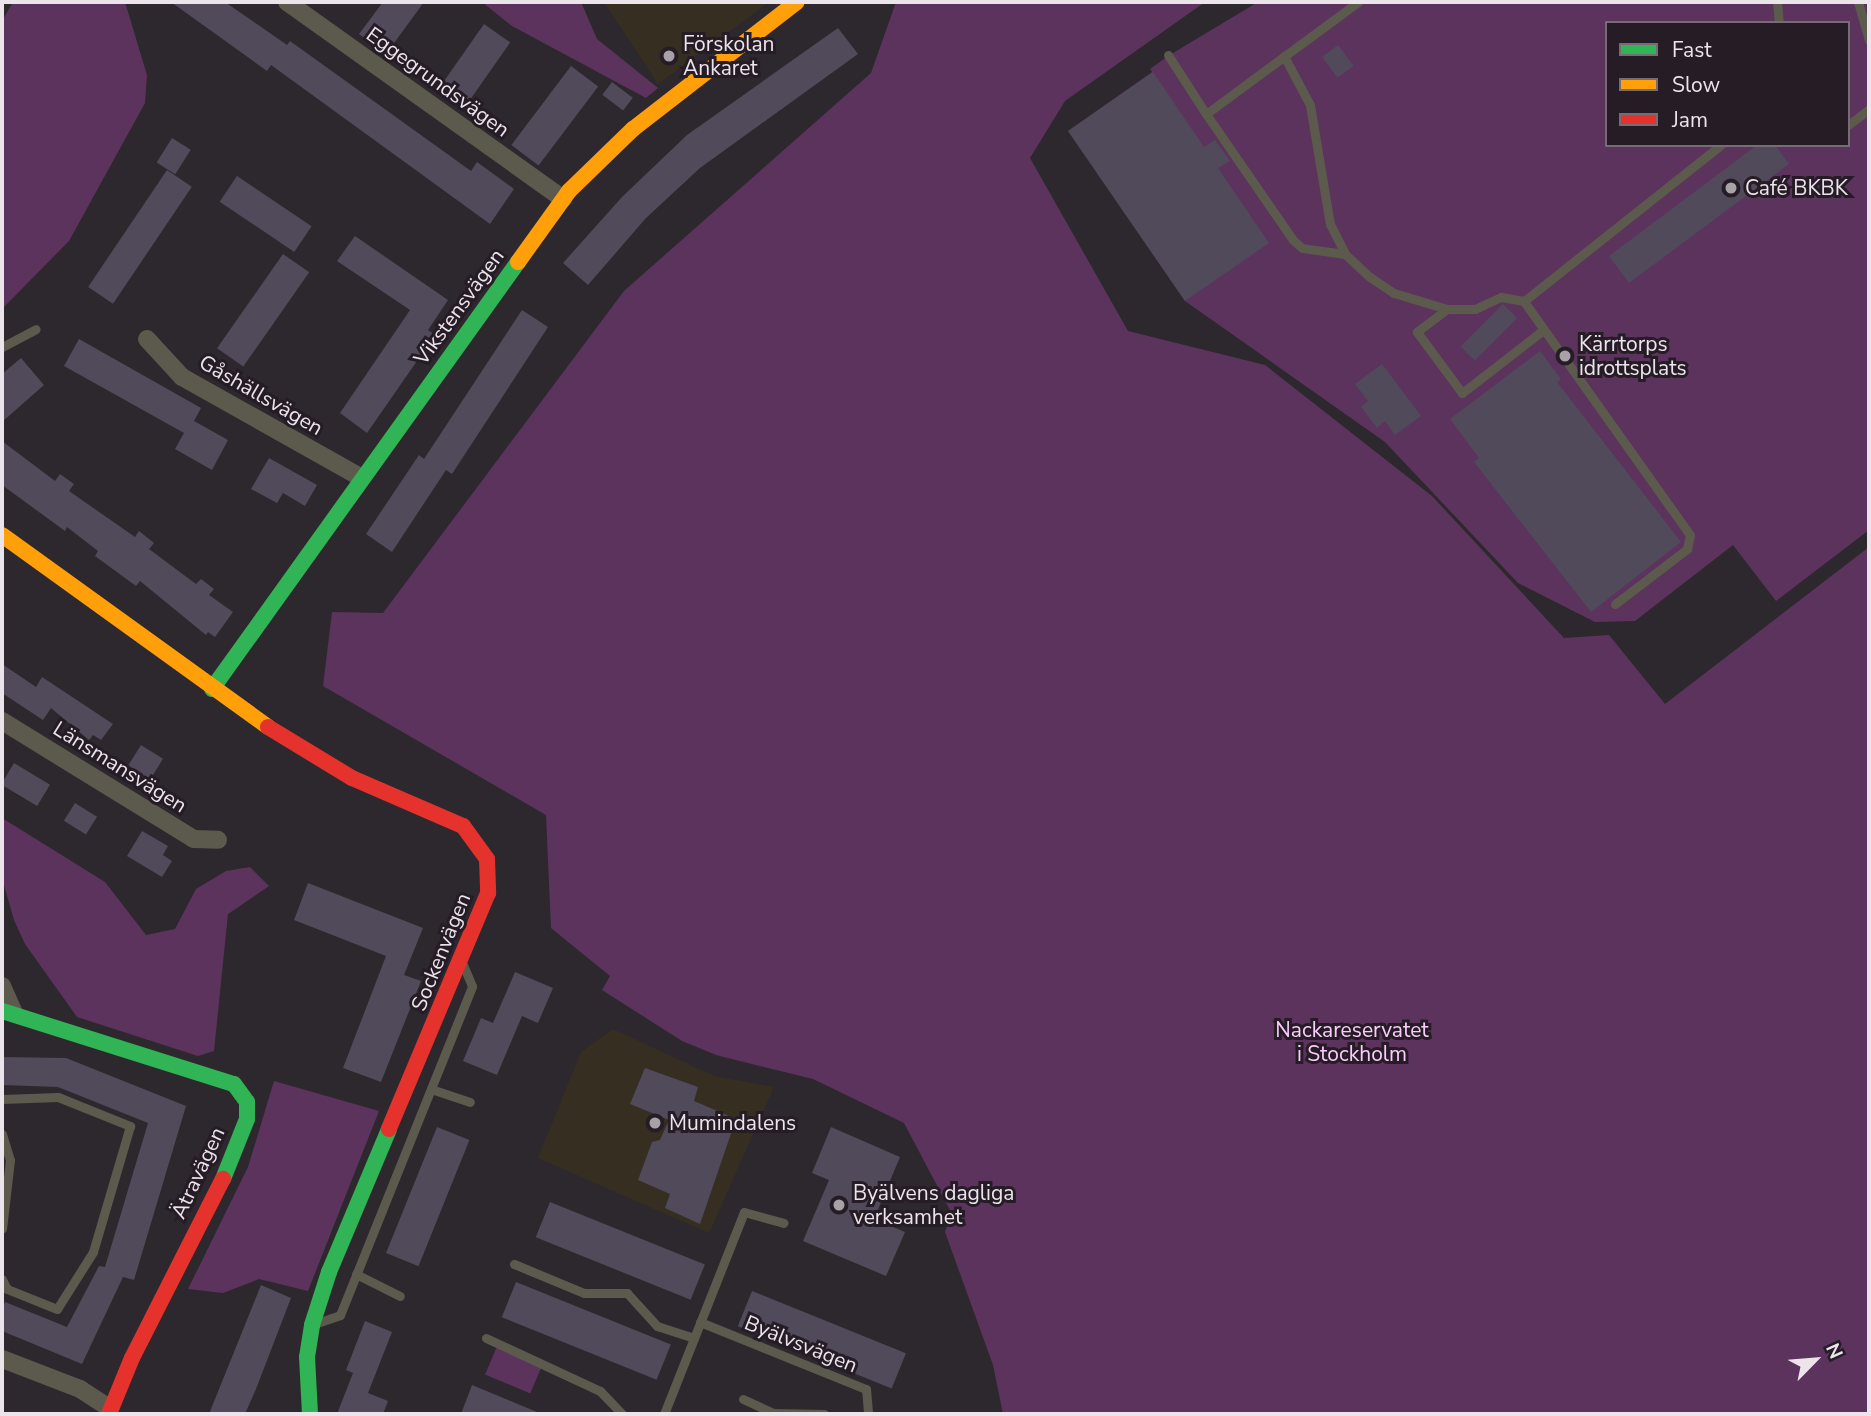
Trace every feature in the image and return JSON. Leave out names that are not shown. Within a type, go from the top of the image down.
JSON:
[{"type":"street","name":"Eggegrundsvägen","points":[[287,2],[563,199]]},
{"type":"street","name":"Vikstensvägen","points":[[212,689],[563,199],[633,129],[797,2]]},
{"type":"street","name":"Gåshällsvägen","points":[[147,339],[183,377],[362,478]]},
{"type":"street","name":"Sockenvägen","points":[[2,535],[212,689],[352,778],[463,826],[487,859],[488,893],[329,1272],[312,1325],[307,1357],[310,1414]]},
{"type":"street","name":"Länsmansvägen","points":[[2,721],[194,839],[218,840]]},
{"type":"street","name":"Ätravägen","points":[[2,986],[8,1012],[219,1076],[234,1084],[247,1102],[247,1119],[228,1170],[109,1411]]},
{"type":"street","points":[[2,1359],[80,1389],[109,1411]]},
{"type":"lane","points":[[1206,114],[1358,2]]},
{"type":"lane","points":[[1777,2],[1779,21]]},
{"type":"lane","points":[[1858,2],[1869,40]]},
{"type":"lane","points":[[1168,55],[1293,240],[1302,248],[1345,254]]},
{"type":"lane","points":[[1284,56],[1310,106],[1320,188],[1330,224],[1345,254],[1394,293],[1447,309],[1475,309],[1501,296],[1524,300],[1718,147]]},
{"type":"lane","points":[[1850,123],[1869,109]]},
{"type":"lane","points":[[1524,300],[1542,331],[1684,520],[1690,535],[1687,549],[1615,604]]},
{"type":"lane","points":[[1447,309],[1417,332],[1462,393],[1542,331]]},
{"type":"lane","points":[[2,347],[36,329]]},
{"type":"lane","points":[[312,1325],[340,1315],[472,986],[461,961]]},
{"type":"lane","points":[[431,1089],[470,1102]]},
{"type":"lane","points":[[2,1099],[58,1097],[130,1126],[93,1252],[57,1308],[7,1289],[2,1279]]},
{"type":"lane","points":[[2,1134],[10,1160],[2,1229]]},
{"type":"lane","points":[[664,1414],[744,1212],[784,1223]]},
{"type":"lane","points":[[514,1264],[584,1293],[611,1290],[627,1293],[657,1326],[694,1338]]},
{"type":"lane","points":[[356,1274],[400,1296]]},
{"type":"lane","name":"Byälvsvägen","points":[[700,1322],[866,1389],[868,1414]]},
{"type":"lane","points":[[486,1338],[600,1391],[622,1414]]},
{"type":"lane","points":[[743,1399],[773,1413],[824,1414]]},
{"type":"shaded area","name":"Förskolan Ankaret","points":[[604,2],[769,2],[658,84]]},
{"type":"shaded area","name":"Mumindalens","points":[[613,1029],[714,1076],[774,1087],[709,1233],[538,1158],[581,1052]]},
{"type":"green space","points":[[13,2],[125,2],[147,75],[145,103],[69,241],[2,309],[2,21]]},
{"type":"green space","points":[[482,2],[581,2],[597,39],[658,88],[646,98],[512,26]]},
{"type":"green space","name":"Nackareservatet i Stockholm","points":[[896,2],[1205,2],[1065,101],[1030,158],[1128,331],[1265,365],[1432,496],[1564,638],[1609,635],[1665,704],[1869,547],[1869,1414],[1003,1414],[993,1365],[945,1232],[952,1214],[904,1123],[813,1079],[716,1055],[682,1041],[602,990],[610,976],[551,928],[546,815],[323,686],[332,612],[383,613],[624,291],[871,73]]},
{"type":"green space","name":"Kärrtorps idrottsplats","points":[[1258,2],[1869,2],[1869,530],[1776,601],[1733,545],[1635,621],[1595,622],[1518,583],[1385,442],[1185,301],[1068,131],[1152,72],[1150,69]]},
{"type":"green space","points":[[2,818],[105,882],[146,935],[175,929],[196,889],[226,871],[250,867],[269,886],[228,914],[214,1051],[198,1056],[77,1017],[25,944],[14,920],[2,878]]},
{"type":"green space","points":[[274,1081],[379,1111],[308,1291],[259,1279],[223,1293],[188,1289],[248,1167]]},
{"type":"green space","points":[[498,1344],[543,1363],[530,1394],[485,1374]]},
{"type":"building","points":[[171,2],[225,2],[287,45],[290,41],[471,171],[477,162],[514,189],[490,224],[271,65],[267,71]]},
{"type":"building","points":[[383,2],[424,2],[386,54],[359,34]]},
{"type":"building","points":[[484,24],[510,42],[463,110],[437,91]]},
{"type":"building","points":[[838,28],[858,54],[700,168],[646,218],[588,285],[563,263],[622,197],[687,135]]},
{"type":"building","points":[[1338,45],[1354,66],[1338,78],[1322,57]]},
{"type":"building","points":[[571,66],[598,86],[539,166],[511,145]]},
{"type":"building","points":[[1153,72],[1204,147],[1215,140],[1230,161],[1218,168],[1269,243],[1185,301],[1068,131]]},
{"type":"building","points":[[612,82],[633,98],[623,110],[602,95]]},
{"type":"building","points":[[172,138],[191,150],[175,174],[157,163]]},
{"type":"building","points":[[1754,147],[1776,147],[1789,164],[1629,283],[1609,256]]},
{"type":"building","points":[[167,170],[192,187],[113,304],[88,287]]},
{"type":"building","points":[[237,176],[312,226],[294,252],[220,202]]},
{"type":"building","points":[[355,236],[448,300],[428,330],[435,335],[367,433],[340,413],[410,310],[337,261]]},
{"type":"building","points":[[283,254],[309,272],[243,367],[217,348]]},
{"type":"building","points":[[1503,304],[1517,318],[1475,361],[1461,346]]},
{"type":"building","points":[[522,310],[548,327],[452,474],[446,470],[392,552],[366,534],[419,455],[424,459]]},
{"type":"building","points":[[79,339],[201,408],[194,421],[228,440],[212,470],[175,449],[184,433],[64,366]]},
{"type":"building","points":[[1540,351],[1561,379],[1557,382],[1681,542],[1591,612],[1474,462],[1479,458],[1450,419]]},
{"type":"building","points":[[21,358],[44,385],[2,422],[2,374]]},
{"type":"building","points":[[1382,364],[1421,416],[1395,435],[1385,421],[1377,428],[1361,407],[1368,401],[1355,384]]},
{"type":"building","points":[[2,441],[55,481],[60,474],[74,484],[69,491],[135,537],[139,531],[154,543],[149,549],[196,584],[201,579],[214,589],[209,595],[233,612],[215,637],[208,632],[206,635],[140,581],[136,586],[95,556],[98,551],[67,527],[65,531],[2,485]]},
{"type":"building","points":[[269,458],[317,485],[305,506],[283,493],[277,503],[251,489]]},
{"type":"building","points":[[2,664],[36,687],[42,677],[113,724],[101,740],[93,735],[89,740],[51,708],[43,720],[2,693]]},
{"type":"building","points":[[141,745],[163,759],[150,779],[128,765]]},
{"type":"building","points":[[14,763],[50,785],[37,806],[2,785]]},
{"type":"building","points":[[75,803],[97,817],[86,835],[64,821]]},
{"type":"building","points":[[142,831],[168,846],[163,855],[172,861],[162,877],[127,856]]},
{"type":"building","points":[[308,883],[423,928],[404,975],[421,981],[381,1082],[343,1068],[386,956],[294,920]]},
{"type":"building","points":[[515,972],[553,988],[538,1023],[522,1016],[497,1075],[463,1061],[481,1018],[493,1023]]},
{"type":"building","points":[[2,1057],[66,1058],[186,1106],[134,1280],[123,1277],[82,1364],[2,1331],[2,1311],[5,1302],[67,1327],[99,1266],[105,1267],[148,1123],[58,1087],[2,1085]]},
{"type":"building","points":[[645,1068],[698,1087],[694,1101],[736,1119],[700,1224],[665,1208],[670,1194],[638,1180],[652,1142],[660,1140],[669,1120],[630,1104]]},
{"type":"building","points":[[437,1127],[469,1140],[419,1266],[386,1253]]},
{"type":"building","name":"Byälvens dagliga verksamhet","points":[[831,1127],[900,1157],[874,1219],[905,1232],[886,1276],[803,1241],[829,1180],[812,1173]]},
{"type":"building","points":[[550,1202],[705,1265],[691,1300],[536,1237]]},
{"type":"building","points":[[516,1282],[671,1345],[657,1380],[502,1317]]},
{"type":"building","points":[[261,1285],[291,1298],[256,1389],[245,1414],[209,1414]]},
{"type":"building","points":[[752,1291],[906,1353],[892,1388],[738,1326]]},
{"type":"building","points":[[365,1321],[392,1332],[368,1393],[388,1401],[383,1414],[337,1414],[353,1373],[346,1370]]},
{"type":"building","points":[[472,1385],[542,1414],[461,1414]]},
{"type":"traffic: fast","points":[[212,689],[518,262]]},
{"type":"traffic: fast","points":[[2,1011],[234,1084],[247,1102],[247,1119],[223,1179]]},
{"type":"traffic: fast","points":[[310,1414],[307,1357],[312,1325],[329,1272],[389,1129]]},
{"type":"traffic: slow","points":[[518,262],[569,191],[633,129],[797,2]]},
{"type":"traffic: slow","points":[[2,535],[268,727]]},
{"type":"traffic: jam","points":[[268,727],[352,778],[463,826],[487,859],[488,893],[389,1129]]},
{"type":"traffic: jam","points":[[109,1414],[132,1358],[223,1179]]},
{"type":"place","name":"Förskolan Ankaret","points":[[669,56]]},
{"type":"place","name":"Café BKBK","points":[[1731,188]]},
{"type":"place","name":"Kärrtorps idrottsplats","points":[[1565,356]]},
{"type":"place","name":"Mumindalens","points":[[655,1123]]},
{"type":"place","name":"Byälvens dagliga verksamhet","points":[[839,1205]]}]
